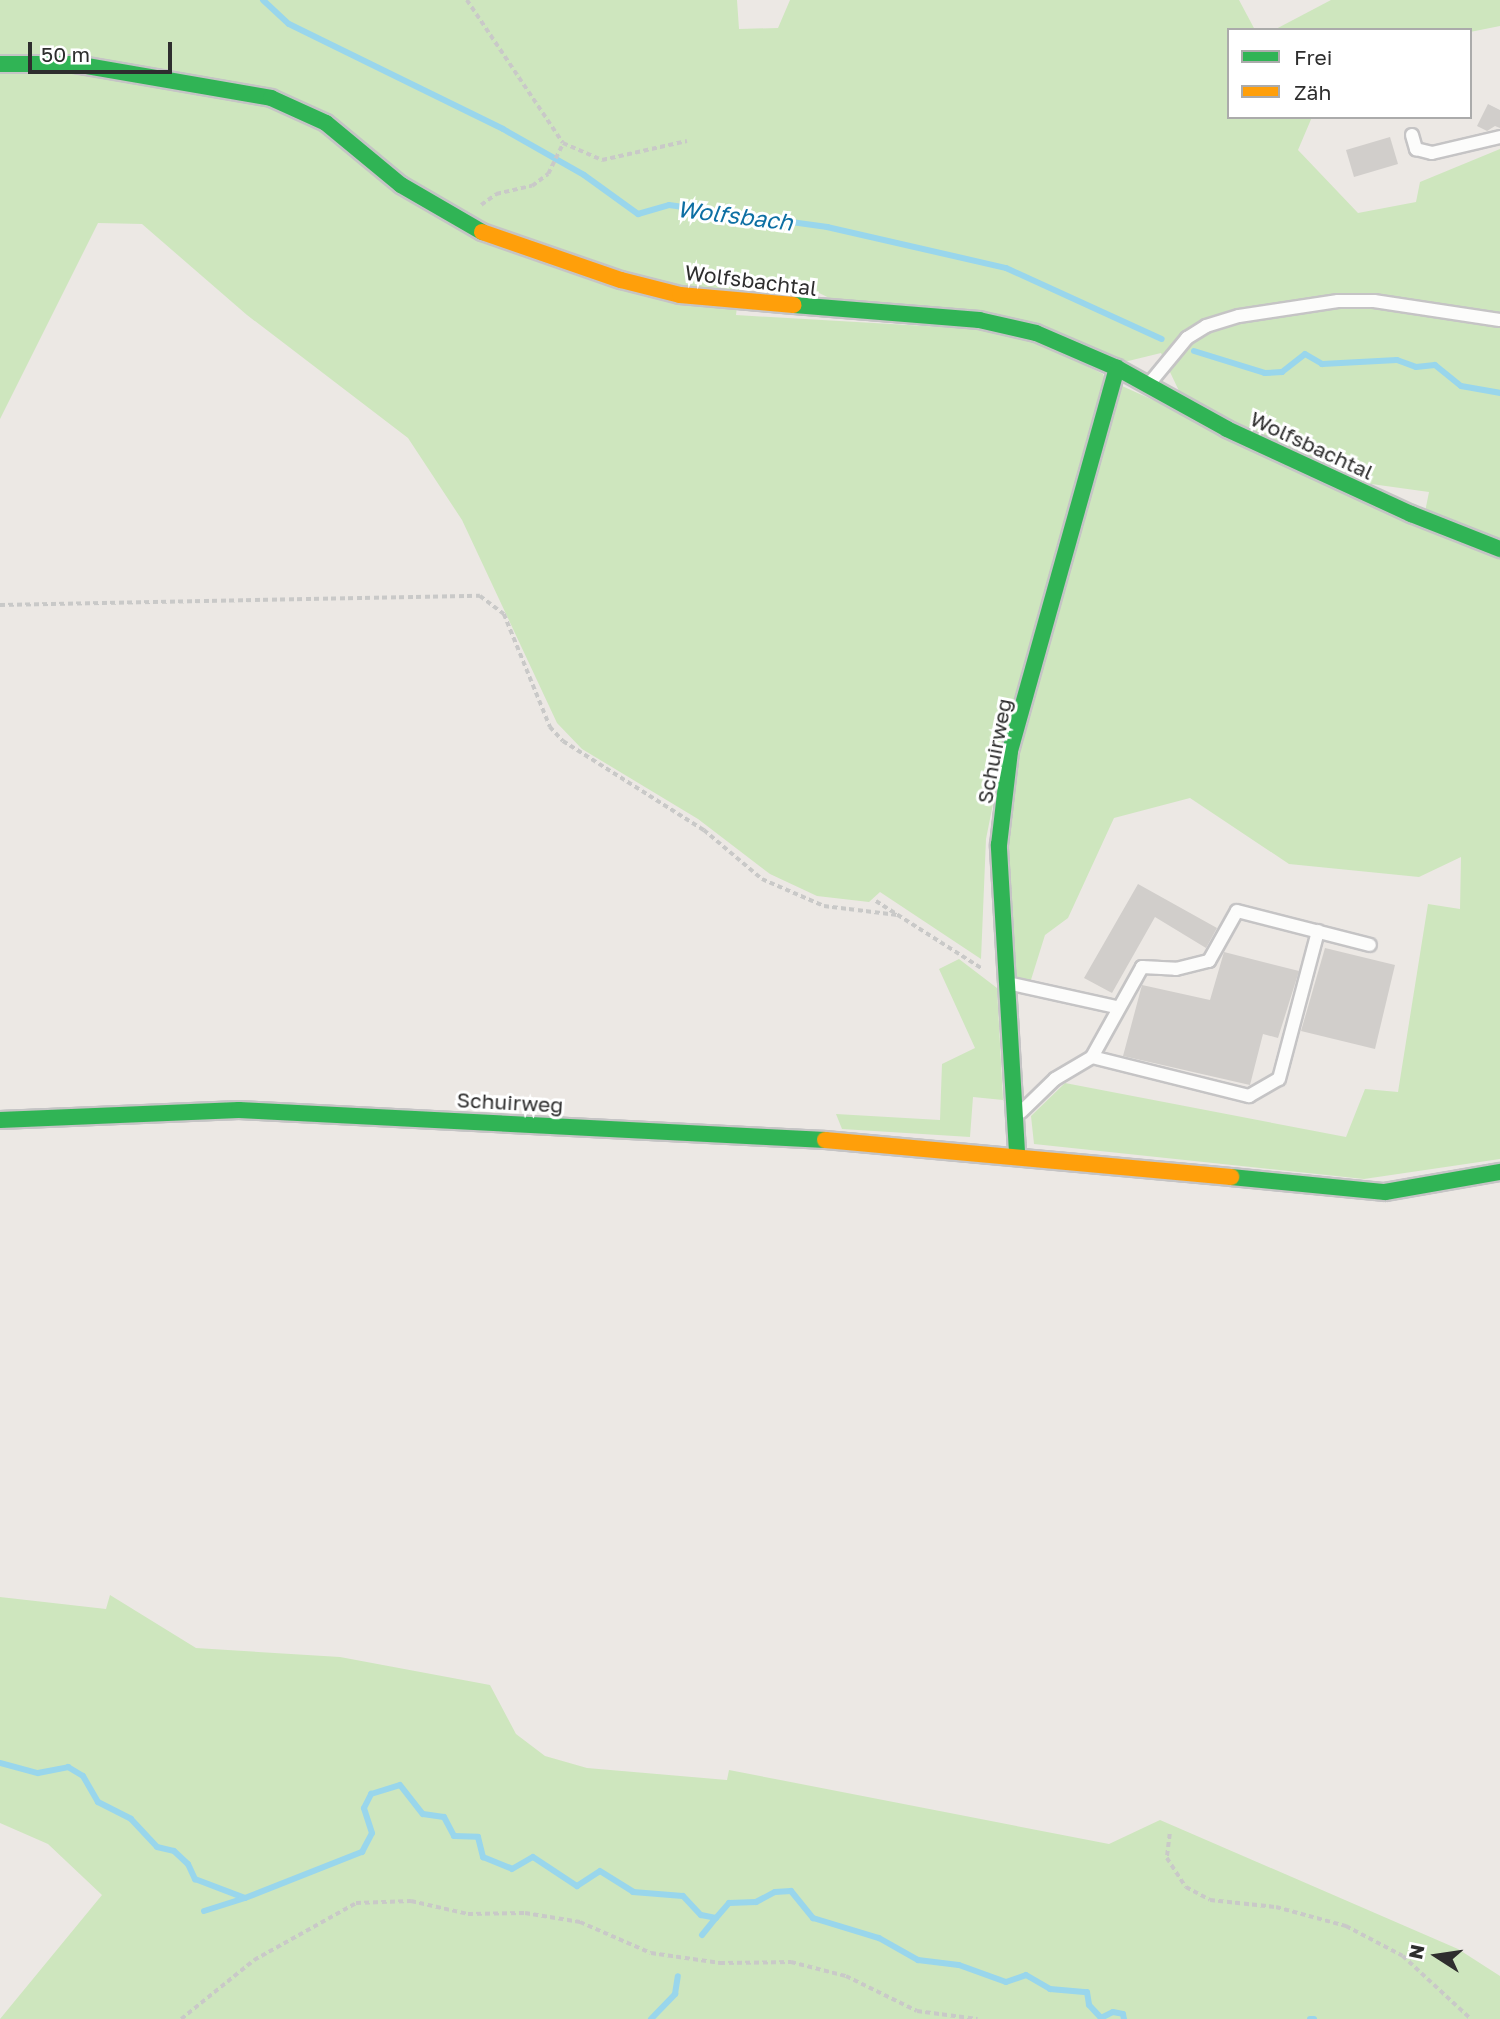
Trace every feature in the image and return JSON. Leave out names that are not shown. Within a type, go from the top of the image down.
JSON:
[{"type":"street","name":"Wolfsbachtal","points":[[0,64],[75,64],[271,98],[326,122],[401,185],[466,226],[621,280],[680,295],[979,320],[1036,333],[1149,384],[1227,429],[1410,514],[1500,549]]},
{"type":"street","name":"Schuirweg","points":[[1017,1152],[1004,982],[999,845],[1010,751],[1117,368]]},
{"type":"street","name":"Schuirweg","points":[[0,1119],[239,1110],[1017,1152],[1344,1190],[1421,1189],[1500,1172]]},
{"type":"lane","points":[[1412,135],[1416,149],[1432,153],[1500,137]]},
{"type":"lane","points":[[1149,384],[1187,338],[1206,326],[1239,316],[1339,301],[1374,301],[1500,320]]},
{"type":"lane","points":[[1015,1117],[1055,1079],[1091,1057],[1116,1007],[1142,967],[1176,969],[1209,961],[1237,911],[1370,945]]},
{"type":"lane","points":[[1091,1057],[1249,1096],[1279,1079],[1318,931]]},
{"type":"lane","points":[[1004,982],[1116,1007]]},
{"type":"path","points":[[467,0],[563,143],[602,160],[687,141]]},
{"type":"path","points":[[466,226],[481,205],[496,194],[533,186],[548,174],[561,152],[563,143]]},
{"type":"path","points":[[0,605],[480,596],[504,614],[550,727],[563,741],[704,830],[762,879],[824,906],[897,915]]},
{"type":"path","points":[[876,901],[1004,982]]},
{"type":"path","points":[[1170,1834],[1167,1858],[1186,1887],[1210,1900],[1276,1907],[1346,1926],[1403,1956],[1471,2019]]},
{"type":"path","points":[[181,2019],[254,1959],[356,1903],[411,1901],[468,1914],[525,1913],[580,1922],[651,1953],[720,1963],[791,1962],[846,1976],[917,2011],[977,2019]]},
{"type":"green space","points":[[0,0],[737,0],[739,29],[778,28],[790,0],[1239,0],[1254,28],[1227,28],[1227,119],[1311,119],[1298,150],[1358,213],[1416,202],[1420,182],[1500,149],[1500,542],[1425,512],[1429,492],[1357,482],[1222,421],[1179,391],[1161,353],[1120,363],[1046,328],[982,313],[844,305],[817,292],[740,283],[736,315],[994,330],[1028,337],[1103,374],[1108,387],[1004,749],[986,839],[981,959],[880,892],[869,902],[817,896],[770,874],[698,819],[582,749],[557,723],[462,520],[408,438],[247,315],[142,224],[98,223],[0,419]]},
{"type":"green space","points":[[1331,0],[1500,0],[1500,26],[1472,32],[1472,28],[1278,28]]},
{"type":"green space","points":[[1122,386],[1500,556],[1500,1159],[1364,1179],[1034,1144],[1031,1116],[1065,1083],[1346,1137],[1365,1089],[1398,1092],[1428,904],[1460,909],[1461,857],[1419,877],[1289,864],[1190,798],[1114,818],[1068,918],[1045,935],[1030,983],[1016,977],[1005,840],[1017,752]]},
{"type":"green space","points":[[959,959],[997,988],[1003,1100],[973,1097],[970,1137],[842,1129],[836,1114],[940,1120],[942,1064],[975,1048],[939,969]]},
{"type":"green space","points":[[110,1595],[196,1648],[340,1657],[490,1685],[516,1734],[545,1756],[587,1768],[727,1780],[729,1770],[1109,1844],[1160,1820],[1458,1949],[1500,1976],[1500,2019],[0,2019],[102,1895],[48,1844],[0,1823],[0,1597],[106,1609]]},
{"type":"building","points":[[1488,104],[1500,110],[1500,128],[1495,126],[1487,131],[1477,126]]},
{"type":"building","points":[[1390,137],[1398,164],[1354,177],[1346,150]]},
{"type":"building","points":[[1138,884],[1217,928],[1206,948],[1155,917],[1112,993],[1084,978]]},
{"type":"building","points":[[1325,948],[1395,965],[1375,1049],[1301,1031]]},
{"type":"building","points":[[1224,952],[1299,971],[1278,1038],[1263,1034],[1250,1085],[1123,1056],[1142,985],[1210,1000]]},
{"type":"waterway","name":"Wolfsbach","points":[[263,0],[289,24],[503,129],[584,175],[638,214],[669,205],[827,227],[1006,268],[1162,339]]},
{"type":"waterway","name":"Wolfsbach","points":[[1194,351],[1265,373],[1282,372],[1305,354],[1322,364],[1397,360],[1416,367],[1435,365],[1461,386],[1500,393]]},
{"type":"waterway","points":[[0,1763],[38,1773],[68,1767],[83,1776],[98,1802],[131,1819],[157,1847],[174,1851],[188,1864],[195,1879],[245,1898],[362,1852],[372,1833],[364,1808],[371,1794],[400,1785],[423,1814],[444,1817],[454,1836],[478,1837],[483,1857],[512,1869],[533,1857],[577,1886],[600,1871],[633,1892],[683,1896],[701,1915],[716,1918],[729,1903],[756,1902],[775,1892],[791,1891],[813,1918],[879,1938],[918,1960],[959,1965],[1006,1982],[1026,1975],[1050,1989],[1087,1992],[1089,2005],[1101,2018],[1113,2012],[1123,2014],[1124,2019]]},
{"type":"waterway","points":[[204,1911],[245,1898]]},
{"type":"waterway","points":[[702,1935],[716,1918]]},
{"type":"waterway","points":[[651,2019],[675,1994],[678,1976]]},
{"type":"traffic: fast","points":[[0,64],[75,64],[271,98],[326,123],[401,185],[482,232]]},
{"type":"traffic: fast","points":[[794,305],[979,320],[1036,333],[1117,368],[1227,429],[1411,514],[1500,549]]},
{"type":"traffic: fast","points":[[1017,1152],[999,845],[1010,751],[1117,368]]},
{"type":"traffic: fast","points":[[0,1120],[239,1110],[825,1140]]},
{"type":"traffic: fast","points":[[1231,1177],[1385,1192],[1500,1172]]},
{"type":"traffic: slow","points":[[482,232],[621,280],[680,295],[794,305]]},
{"type":"traffic: slow","points":[[825,1140],[1231,1177]]}]
